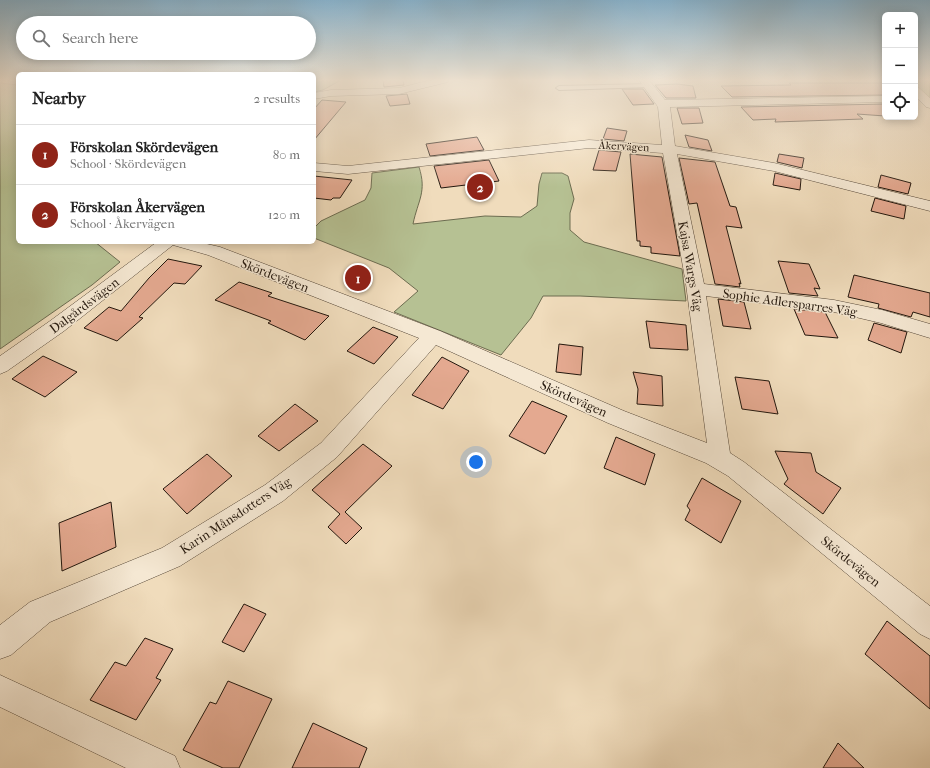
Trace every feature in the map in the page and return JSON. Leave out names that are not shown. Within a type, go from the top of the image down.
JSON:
[{"type":"street","name":"Kajsa Wargs Väg","points":[[665,116],[669,149],[696,289],[718,440],[719,459]]},
{"type":"street","name":"Åkervägen","points":[[316,167],[348,170],[522,150],[589,144],[669,149],[774,167],[930,206]]},
{"type":"street","name":"Dalgårdsvägen","points":[[0,366],[57,326],[164,244]]},
{"type":"street","name":"Skördevägen","points":[[187,244],[214,251],[433,336],[616,417],[719,459],[736,469],[930,624]]},
{"type":"street","name":"Sophie Adlersparres Väg","points":[[696,289],[834,306],[882,317],[930,331]]},
{"type":"street","name":"Karin Månsdotters Väg","points":[[0,644],[40,612],[171,557],[274,493],[329,450],[433,336]]},
{"type":"street","points":[[0,692],[163,768]]},
{"type":"green space","points":[[0,116],[16,116],[16,244],[98,244],[120,262],[92,285],[0,349]]},
{"type":"green space","points":[[419,167],[422,190],[413,224],[485,216],[521,217],[537,206],[539,184],[542,173],[562,173],[568,176],[574,199],[570,213],[570,230],[584,242],[682,269],[686,301],[580,296],[543,296],[531,318],[501,355],[394,312],[418,291],[389,268],[316,239],[316,226],[321,221],[365,200],[371,188],[372,173]]},
{"type":"building","points":[[316,116],[334,116],[316,138]]},
{"type":"building","points":[[679,116],[701,116],[703,123],[682,124]]},
{"type":"building","points":[[749,116],[859,116],[863,119],[775,122],[776,119],[753,120]]},
{"type":"building","points":[[607,128],[627,131],[624,141],[603,139]]},
{"type":"building","points":[[685,135],[708,140],[712,151],[689,147]]},
{"type":"building","points":[[477,137],[484,150],[430,156],[426,144]]},
{"type":"building","points":[[599,150],[621,152],[616,171],[593,170]]},
{"type":"building","points":[[630,154],[662,157],[680,256],[651,253],[651,247],[640,246],[640,241],[637,241]]},
{"type":"building","points":[[779,154],[804,158],[802,168],[777,162]]},
{"type":"building","points":[[679,158],[715,162],[730,206],[736,207],[742,228],[726,226],[741,284],[739,283],[740,287],[715,284],[697,203],[689,204]]},
{"type":"building","points":[[489,160],[499,181],[441,188],[434,166]]},
{"type":"building","points":[[775,173],[801,179],[800,190],[773,185]]},
{"type":"building","points":[[881,175],[911,183],[908,194],[878,187]]},
{"type":"building","points":[[316,176],[352,180],[340,198],[333,198],[331,200],[316,198]]},
{"type":"building","points":[[875,198],[906,206],[904,219],[871,211]]},
{"type":"building","points":[[168,259],[202,266],[185,284],[174,283],[139,317],[143,318],[117,341],[84,328],[109,307],[121,311],[149,278]]},
{"type":"building","points":[[778,261],[809,264],[820,289],[814,288],[818,296],[789,293]]},
{"type":"building","points":[[854,275],[930,293],[930,317],[913,312],[911,317],[878,308],[879,304],[848,297]]},
{"type":"building","points":[[239,282],[272,293],[268,296],[329,316],[305,340],[268,323],[271,321],[215,300]]},
{"type":"building","points":[[718,299],[744,302],[751,329],[723,326]]},
{"type":"building","points":[[794,309],[825,312],[838,338],[805,335]]},
{"type":"building","points":[[646,321],[686,325],[688,350],[650,348]]},
{"type":"building","points":[[874,323],[907,332],[901,353],[868,340]]},
{"type":"building","points":[[373,327],[398,337],[374,364],[347,351]]},
{"type":"building","points":[[559,344],[583,347],[581,375],[556,372]]},
{"type":"building","points":[[43,356],[77,372],[45,397],[12,379]]},
{"type":"building","points":[[442,357],[469,371],[443,409],[412,395]]},
{"type":"building","points":[[633,372],[662,376],[663,406],[637,404],[638,389]]},
{"type":"building","points":[[735,377],[769,381],[778,414],[742,409]]},
{"type":"building","points":[[532,401],[567,416],[545,454],[509,436]]},
{"type":"building","points":[[295,404],[318,421],[279,451],[258,436]]},
{"type":"building","points":[[616,437],[655,454],[645,485],[604,468]]},
{"type":"building","points":[[363,444],[392,466],[345,512],[362,528],[346,544],[328,527],[340,514],[312,490]]},
{"type":"building","points":[[775,451],[811,453],[816,472],[841,488],[823,514],[784,484],[788,479]]},
{"type":"building","points":[[207,454],[232,476],[187,514],[163,489]]},
{"type":"building","points":[[702,478],[741,501],[721,543],[685,520],[690,510],[687,506]]},
{"type":"building","points":[[111,502],[116,547],[62,571],[59,523]]},
{"type":"building","points":[[244,604],[266,614],[244,652],[222,642]]},
{"type":"building","points":[[887,621],[930,656],[930,709],[865,654]]},
{"type":"building","points":[[145,638],[173,649],[156,678],[161,680],[136,720],[90,700],[115,662],[126,666]]},
{"type":"building","points":[[228,681],[272,699],[239,768],[223,768],[183,750],[210,702],[216,704]]},
{"type":"building","points":[[313,723],[367,748],[359,768],[292,768]]},
{"type":"building","points":[[838,743],[864,768],[823,768]]},
{"type":"place","name":"Förskolan Åkervägen","points":[[480,187]]},
{"type":"place","name":"Förskolan Skördevägen","points":[[358,278]]}]
